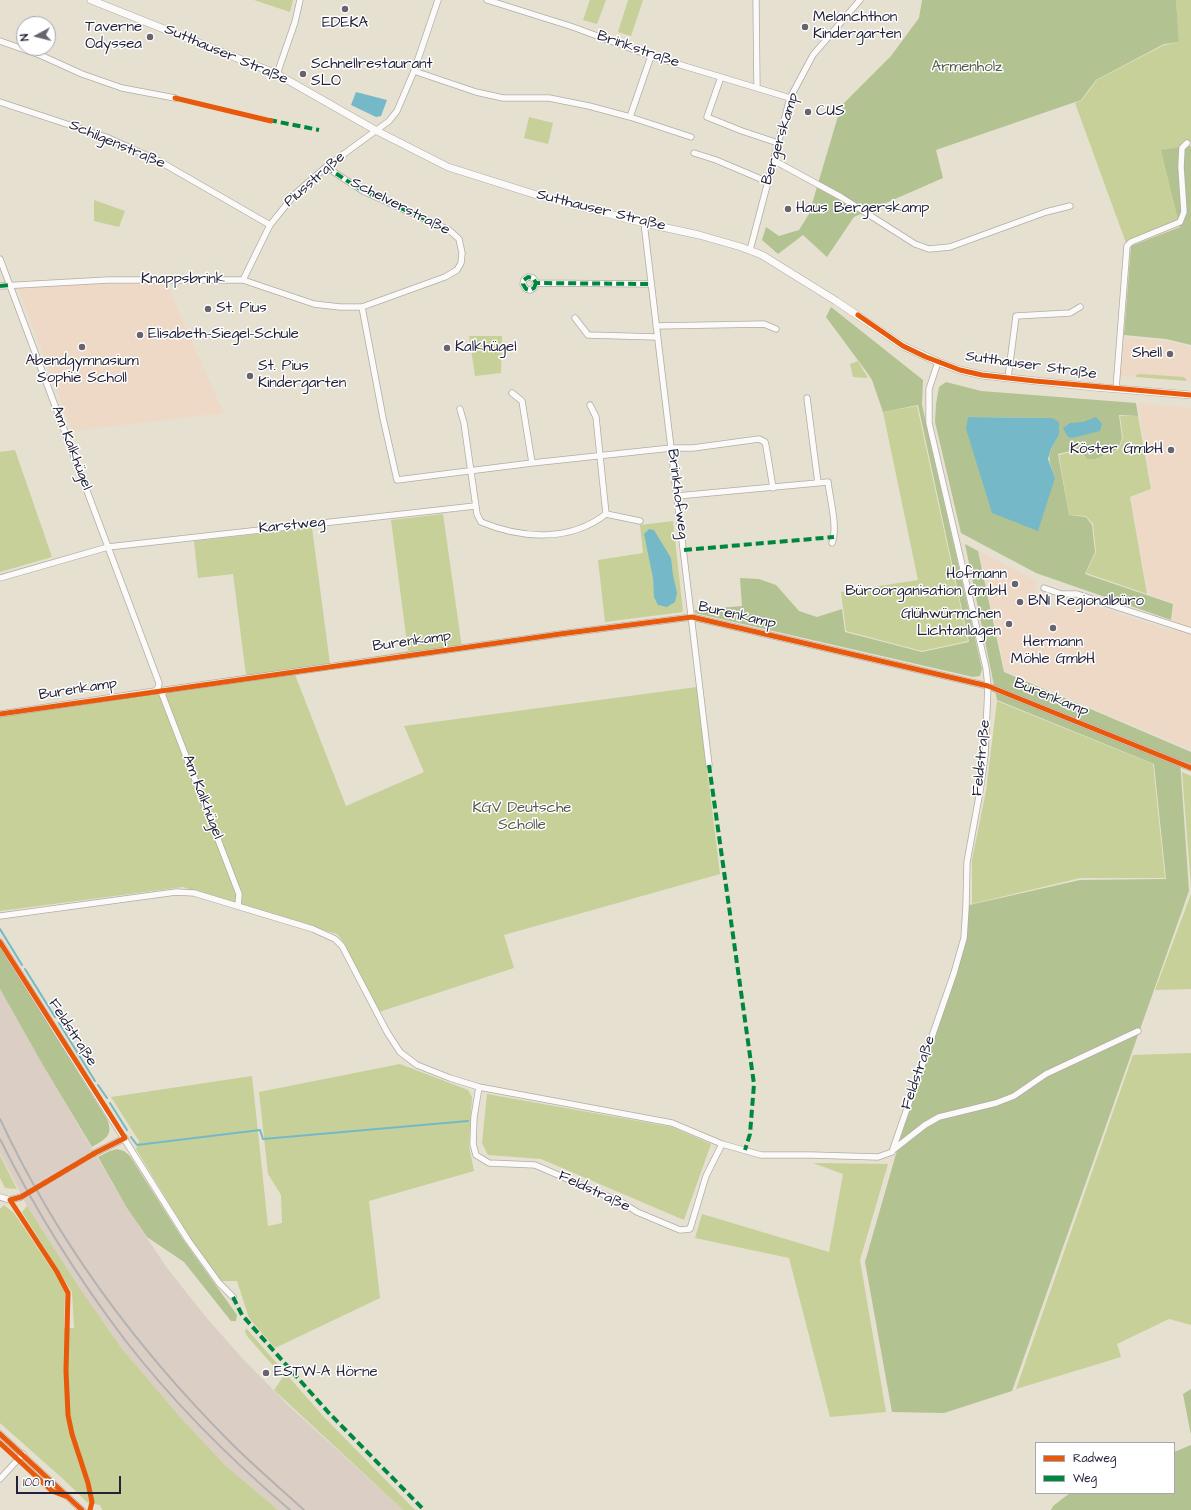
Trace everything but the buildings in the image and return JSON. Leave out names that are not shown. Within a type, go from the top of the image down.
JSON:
[{"type":"street","name":"Sutthauser Straße","points":[[91,0],[277,74],[377,131],[448,167],[543,197],[644,223],[699,235],[750,250],[772,260],[836,300],[903,346],[960,370],[1008,378],[1191,395]]},
{"type":"street","points":[[277,74],[295,22],[300,0]]},
{"type":"street","name":"Piusstraße","points":[[243,280],[270,225],[295,194],[326,167],[377,131],[389,121],[397,111],[414,71],[438,0]]},
{"type":"street","name":"Brinkstraße","points":[[487,0],[573,27],[651,56],[790,98]]},
{"type":"street","points":[[756,0],[757,88]]},
{"type":"street","name":"Bergerskamp","points":[[750,250],[790,98],[813,55],[860,0]]},
{"type":"street","points":[[0,41],[40,55],[82,74],[122,88],[175,98]]},
{"type":"street","points":[[630,117],[651,56]]},
{"type":"street","points":[[414,71],[476,92],[503,98],[549,98],[588,106],[630,117],[691,137]]},
{"type":"street","points":[[721,77],[707,117],[778,143]]},
{"type":"street","name":"Schilgenstraße","points":[[0,102],[106,137],[159,161],[270,225]]},
{"type":"street","name":"Sutthauser Straße","points":[[1116,389],[1127,246],[1131,242],[1180,222],[1184,212],[1182,148],[1187,143]]},
{"type":"street","points":[[694,153],[716,160],[768,182]]},
{"type":"street","points":[[773,160],[841,197],[914,244],[929,249],[950,247],[1046,212],[1070,206]]},
{"type":"street","name":"Schelverstraße","points":[[326,167],[363,191],[448,229],[459,239],[462,253],[457,270],[445,277],[362,307]]},
{"type":"street","name":"Brinkhofweg","points":[[644,223],[650,284],[692,617],[709,766]]},
{"type":"street","name":"Am Kalkhügel","points":[[0,259],[159,683],[158,688]]},
{"type":"street","name":"Knappsbrink","points":[[0,286],[108,280],[243,280],[314,304],[340,307],[362,307]]},
{"type":"street","points":[[536,283],[650,284]]},
{"type":"street","points":[[362,307],[380,403],[397,480],[532,463],[671,448],[693,448],[759,440],[765,442],[773,488]]},
{"type":"street","points":[[1008,378],[1016,316],[1070,313],[1080,307]]},
{"type":"street","points":[[575,318],[588,335],[657,336]]},
{"type":"street","points":[[656,326],[764,324],[776,329]]},
{"type":"street","name":"Feldstraße","points":[[893,1150],[954,973],[964,938],[967,862],[985,755],[988,686],[986,668],[929,423],[929,388],[938,362]]},
{"type":"street","points":[[512,393],[522,401],[532,463]]},
{"type":"street","points":[[807,398],[818,483]]},
{"type":"street","points":[[590,405],[596,417],[606,514]]},
{"type":"street","points":[[460,409],[464,423],[477,514],[481,522],[491,526],[519,532],[542,535],[564,534],[595,523],[606,514]]},
{"type":"street","points":[[677,496],[828,482],[834,526],[834,537],[832,543]]},
{"type":"street","name":"Karstweg","points":[[108,547],[476,506]]},
{"type":"street","points":[[606,514],[640,521]]},
{"type":"street","points":[[0,578],[108,547]]},
{"type":"street","points":[[1044,588],[1061,594],[1077,594],[1191,631]]},
{"type":"street","name":"Burenkamp","points":[[165,690],[560,634],[692,617],[988,686],[1191,768]]},
{"type":"street","name":"Burenkamp","points":[[0,714],[155,691],[158,688]]},
{"type":"street","name":"Am Kalkhügel","points":[[165,690],[162,694],[239,894],[238,906]]},
{"type":"street","name":"Feldstraße","points":[[0,916],[176,892],[194,893],[313,929],[335,939],[342,946],[387,1032],[400,1052],[417,1065],[450,1078],[479,1087],[672,1123],[722,1144],[760,1155],[878,1156],[892,1152],[925,1125],[939,1118],[996,1103],[1014,1096],[1046,1074],[1138,1031]]},
{"type":"street","name":"Feldstraße","points":[[0,942],[188,1240],[219,1283],[233,1297]]},
{"type":"street","name":"Feldstraße","points":[[479,1087],[474,1117],[473,1144],[476,1155],[489,1163],[535,1165],[623,1203],[637,1212],[680,1230],[690,1229],[706,1176],[722,1144]]},
{"type":"street","points":[[95,1153],[124,1138]]},
{"type":"street","points":[[0,1197],[10,1200],[21,1197]]},
{"type":"street","points":[[0,1434],[82,1510]]},
{"type":"street","points":[[0,1479],[23,1454]]},
{"type":"shaded area","points":[[93,283],[166,283],[224,413],[72,431],[18,288]]},
{"type":"shaded area","points":[[1122,337],[1166,341],[1191,347],[1191,381],[1120,376]]},
{"type":"shaded area","points":[[1138,403],[1191,408],[1191,750],[1005,671],[979,551],[1038,582],[1034,593],[1037,604],[1052,609],[1073,599],[1172,631],[1174,603],[1148,594],[1131,498],[1152,490]]},
{"type":"shaded area","points":[[0,989],[127,1208],[167,1268],[205,1316],[242,1358],[289,1406],[403,1510],[278,1510],[225,1465],[180,1417],[120,1346],[79,1287],[27,1206],[0,1153]]},
{"type":"green space","points":[[254,0],[293,0],[290,12]]},
{"type":"green space","points":[[590,0],[606,0],[597,24],[583,20]]},
{"type":"green space","points":[[628,0],[643,0],[631,36],[618,32]]},
{"type":"green space","name":"Armenholz","points":[[922,0],[1176,0],[1179,42],[1164,44],[1096,80],[1081,100],[936,150],[943,178],[854,217],[827,257],[803,235],[778,254],[762,240],[766,227],[779,236],[799,230],[809,214],[841,106],[891,56],[919,18]]},
{"type":"green space","points":[[1176,0],[1191,0],[1191,142],[1182,142],[1179,221],[1126,243],[1075,103],[1082,100],[1097,80],[1164,45],[1179,42]]},
{"type":"green space","points":[[529,117],[553,123],[548,144],[524,138]]},
{"type":"green space","points":[[1191,146],[1191,345],[1166,339],[1124,335],[1131,246],[1180,227],[1161,150]]},
{"type":"green space","points":[[94,200],[125,211],[119,227],[94,221]]},
{"type":"green space","points":[[831,307],[923,380],[922,405],[982,669],[980,676],[973,677],[695,613],[695,610],[742,606],[740,578],[759,579],[776,585],[799,611],[817,617],[842,609],[845,632],[922,652],[969,642],[918,405],[883,412],[872,380],[826,317]]},
{"type":"green space","points":[[469,336],[502,336],[501,373],[475,376]]},
{"type":"green space","points":[[858,361],[868,378],[853,377],[850,364]]},
{"type":"green space","points":[[1136,375],[1184,377],[1187,381],[1136,377]]},
{"type":"green space","points":[[946,382],[981,391],[1136,403],[1138,416],[1119,415],[1122,438],[1118,449],[1096,459],[1087,459],[1078,449],[1058,454],[1069,515],[1086,517],[1092,525],[1095,552],[1085,574],[1173,604],[1171,620],[1036,573],[961,533],[935,422],[939,387]],"holes":[[[968,417],[1052,418],[1059,435],[1050,452],[1050,460],[1055,478]]]},
{"type":"green space","points":[[917,406],[968,641],[922,651],[846,631],[841,592],[918,580],[883,412]]},
{"type":"green space","points":[[1120,416],[1138,416],[1151,489],[1130,497],[1147,594],[1086,573],[1096,552],[1093,524],[1086,516],[1069,515],[1059,455],[1078,450],[1087,459],[1096,459],[1118,450],[1123,438]]},
{"type":"green space","points":[[15,450],[52,557],[0,572],[0,452]]},
{"type":"green space","name":"KGV Deutsche Scholle","points":[[443,514],[462,648],[294,672],[346,806],[424,772],[404,726],[697,687],[720,874],[504,935],[514,968],[379,1012],[342,940],[337,934],[227,902],[183,887],[0,911],[0,716],[246,675],[233,574],[198,578],[194,541],[312,528],[330,664],[408,651],[391,520]]},
{"type":"green space","points":[[673,521],[683,612],[605,622],[598,560],[643,553],[640,525]]},
{"type":"green space","points":[[965,544],[978,551],[1004,672],[1191,752],[1191,764],[1180,760],[1189,891],[1012,1391],[944,1413],[892,1412],[865,1262],[900,1140],[961,944],[965,906],[1080,880],[1166,879],[1154,764],[997,700]]},
{"type":"green space","points":[[997,701],[1153,764],[1165,878],[1080,878],[972,904],[972,860],[986,791]]},
{"type":"green space","points":[[1182,772],[1191,776],[1191,887]]},
{"type":"green space","points":[[1191,894],[1191,989],[1155,990]]},
{"type":"green space","points":[[0,947],[107,1119],[109,1133],[104,1139],[92,1147],[44,1067],[0,989]]},
{"type":"green space","points":[[1191,1053],[1191,1325],[1169,1319],[1117,1344],[1121,1357],[1016,1389],[1133,1055]]},
{"type":"green space","points":[[400,1064],[468,1090],[472,1097],[469,1146],[474,1171],[369,1201],[380,1298],[275,1348],[249,1318],[237,1281],[221,1281],[190,1238],[136,1149],[139,1141],[111,1097],[252,1076],[268,1226],[282,1223],[281,1195],[268,1174],[259,1092]]},
{"type":"green space","points":[[487,1094],[672,1127],[711,1144],[684,1220],[541,1159],[488,1155],[482,1143]]},
{"type":"green space","points":[[117,1149],[124,1151],[130,1156],[184,1241],[237,1315],[236,1321],[231,1321],[184,1262],[147,1237],[127,1208],[98,1157]]},
{"type":"green space","points":[[0,1155],[17,1189],[5,1188],[0,1178]]},
{"type":"green space","points":[[813,1163],[888,1164],[860,1260],[886,1412],[830,1417],[789,1258],[695,1238],[702,1214],[829,1252],[843,1174]]},
{"type":"green space","points":[[4,1205],[14,1213],[55,1274],[65,1293],[64,1328],[74,1328],[72,1292],[22,1212],[27,1206],[79,1287],[120,1346],[180,1417],[225,1465],[278,1510],[102,1510],[100,1505],[88,1503],[0,1423],[0,1209]]},
{"type":"green space","points":[[246,1328],[323,1416],[415,1510],[403,1510],[274,1390],[283,1377],[247,1336],[245,1332]]},
{"type":"green space","points":[[1191,1389],[1191,1435],[1183,1394]]},
{"type":"green space","points":[[1191,1445],[1191,1510],[1051,1510],[1053,1506],[1069,1494],[1175,1494],[1175,1452]]},
{"type":"water","points":[[356,92],[387,100],[381,116],[376,117],[351,105]]},
{"type":"water","points":[[968,417],[1052,418],[1059,422],[1059,435],[1051,449],[1048,459],[1055,478],[1038,531],[992,513],[966,429]]},
{"type":"water","points":[[1096,417],[1102,424],[1100,431],[1072,438],[1068,437],[1063,428],[1070,423],[1083,422]]},
{"type":"water","points":[[649,529],[654,530],[671,558],[677,593],[675,602],[667,607],[658,605],[654,597],[653,578],[644,534]]},
{"type":"waterway","points":[[0,929],[22,965]]},
{"type":"waterway","points":[[25,969],[55,1017]]},
{"type":"waterway","points":[[59,1023],[95,1081]]},
{"type":"waterway","points":[[98,1085],[107,1098]]},
{"type":"waterway","points":[[110,1103],[127,1130]]},
{"type":"waterway","points":[[131,1137],[137,1145],[260,1130],[263,1139],[468,1121]]},
{"type":"tunnel","points":[[21,1197],[95,1153]]},
{"type":"railway","points":[[0,1119],[22,1164],[46,1207],[101,1291],[131,1331],[196,1407],[258,1469],[304,1510]]},
{"type":"railway","points":[[0,1139],[28,1192],[58,1243],[125,1340],[182,1408],[246,1471],[290,1510]]},
{"type":"marked path","points":[[269,120],[319,130]]},
{"type":"marked path","points":[[326,167],[363,191],[449,230]]},
{"type":"marked path","points":[[536,283],[534,288],[530,290],[526,289],[523,284],[524,280],[528,277],[533,278],[536,283],[650,284]]},
{"type":"marked path","points":[[0,286],[10,285]]},
{"type":"marked path","points":[[684,550],[834,537]]},
{"type":"marked path","points":[[709,765],[754,1084],[750,1134],[745,1150]]},
{"type":"marked path","points":[[233,1297],[242,1315],[328,1412],[424,1510]]},
{"type":"cycle path","points":[[175,98],[271,121]]},
{"type":"cycle path","points":[[858,315],[903,346],[926,357],[960,370],[982,375],[1035,381],[1191,395]]},
{"type":"cycle path","points":[[0,714],[560,634],[692,617],[988,686],[1191,768]]},
{"type":"cycle path","points":[[0,942],[125,1138],[95,1153],[21,1197],[10,1200],[57,1272],[68,1293],[66,1371],[68,1415],[72,1434],[88,1483],[92,1502],[90,1510]]},
{"type":"cycle path","points":[[0,1434],[82,1510]]},
{"type":"cycle path","points":[[0,1443],[52,1491],[65,1496]]},
{"type":"place","name":"EDEKA","points":[[345,9]]},
{"type":"place","name":"Melanchthon Kindergarten","points":[[805,27]]},
{"type":"place","name":"Taverne Odyssea","points":[[150,37]]},
{"type":"place","name":"Schnellrestaurant SLO","points":[[303,74]]},
{"type":"place","name":"CUS","points":[[808,112]]},
{"type":"place","name":"Haus Bergerskamp","points":[[788,209]]},
{"type":"place","name":"St. Pius","points":[[208,309]]},
{"type":"place","name":"Elisabeth-Siegel-Schule","points":[[140,335]]},
{"type":"place","name":"Abendgymnasium Sophie Scholl","points":[[82,347]]},
{"type":"place","name":"Kalkhügel","points":[[447,348]]},
{"type":"place","name":"Shell","points":[[1170,354]]},
{"type":"place","name":"St. Pius Kindergarten","points":[[250,376]]},
{"type":"place","name":"Köster GmbH","points":[[1171,450]]},
{"type":"place","name":"Hofmann Büroorganisation GmbH","points":[[1015,584]]},
{"type":"place","name":"BNI Regionalbüro","points":[[1020,602]]},
{"type":"place","name":"Glühwürmchen Lichtanlagen","points":[[1009,624]]},
{"type":"place","name":"Hermann Möhle GmbH","points":[[1053,628]]},
{"type":"place","name":"ESTW-A Hörne","points":[[266,1373]]}]
